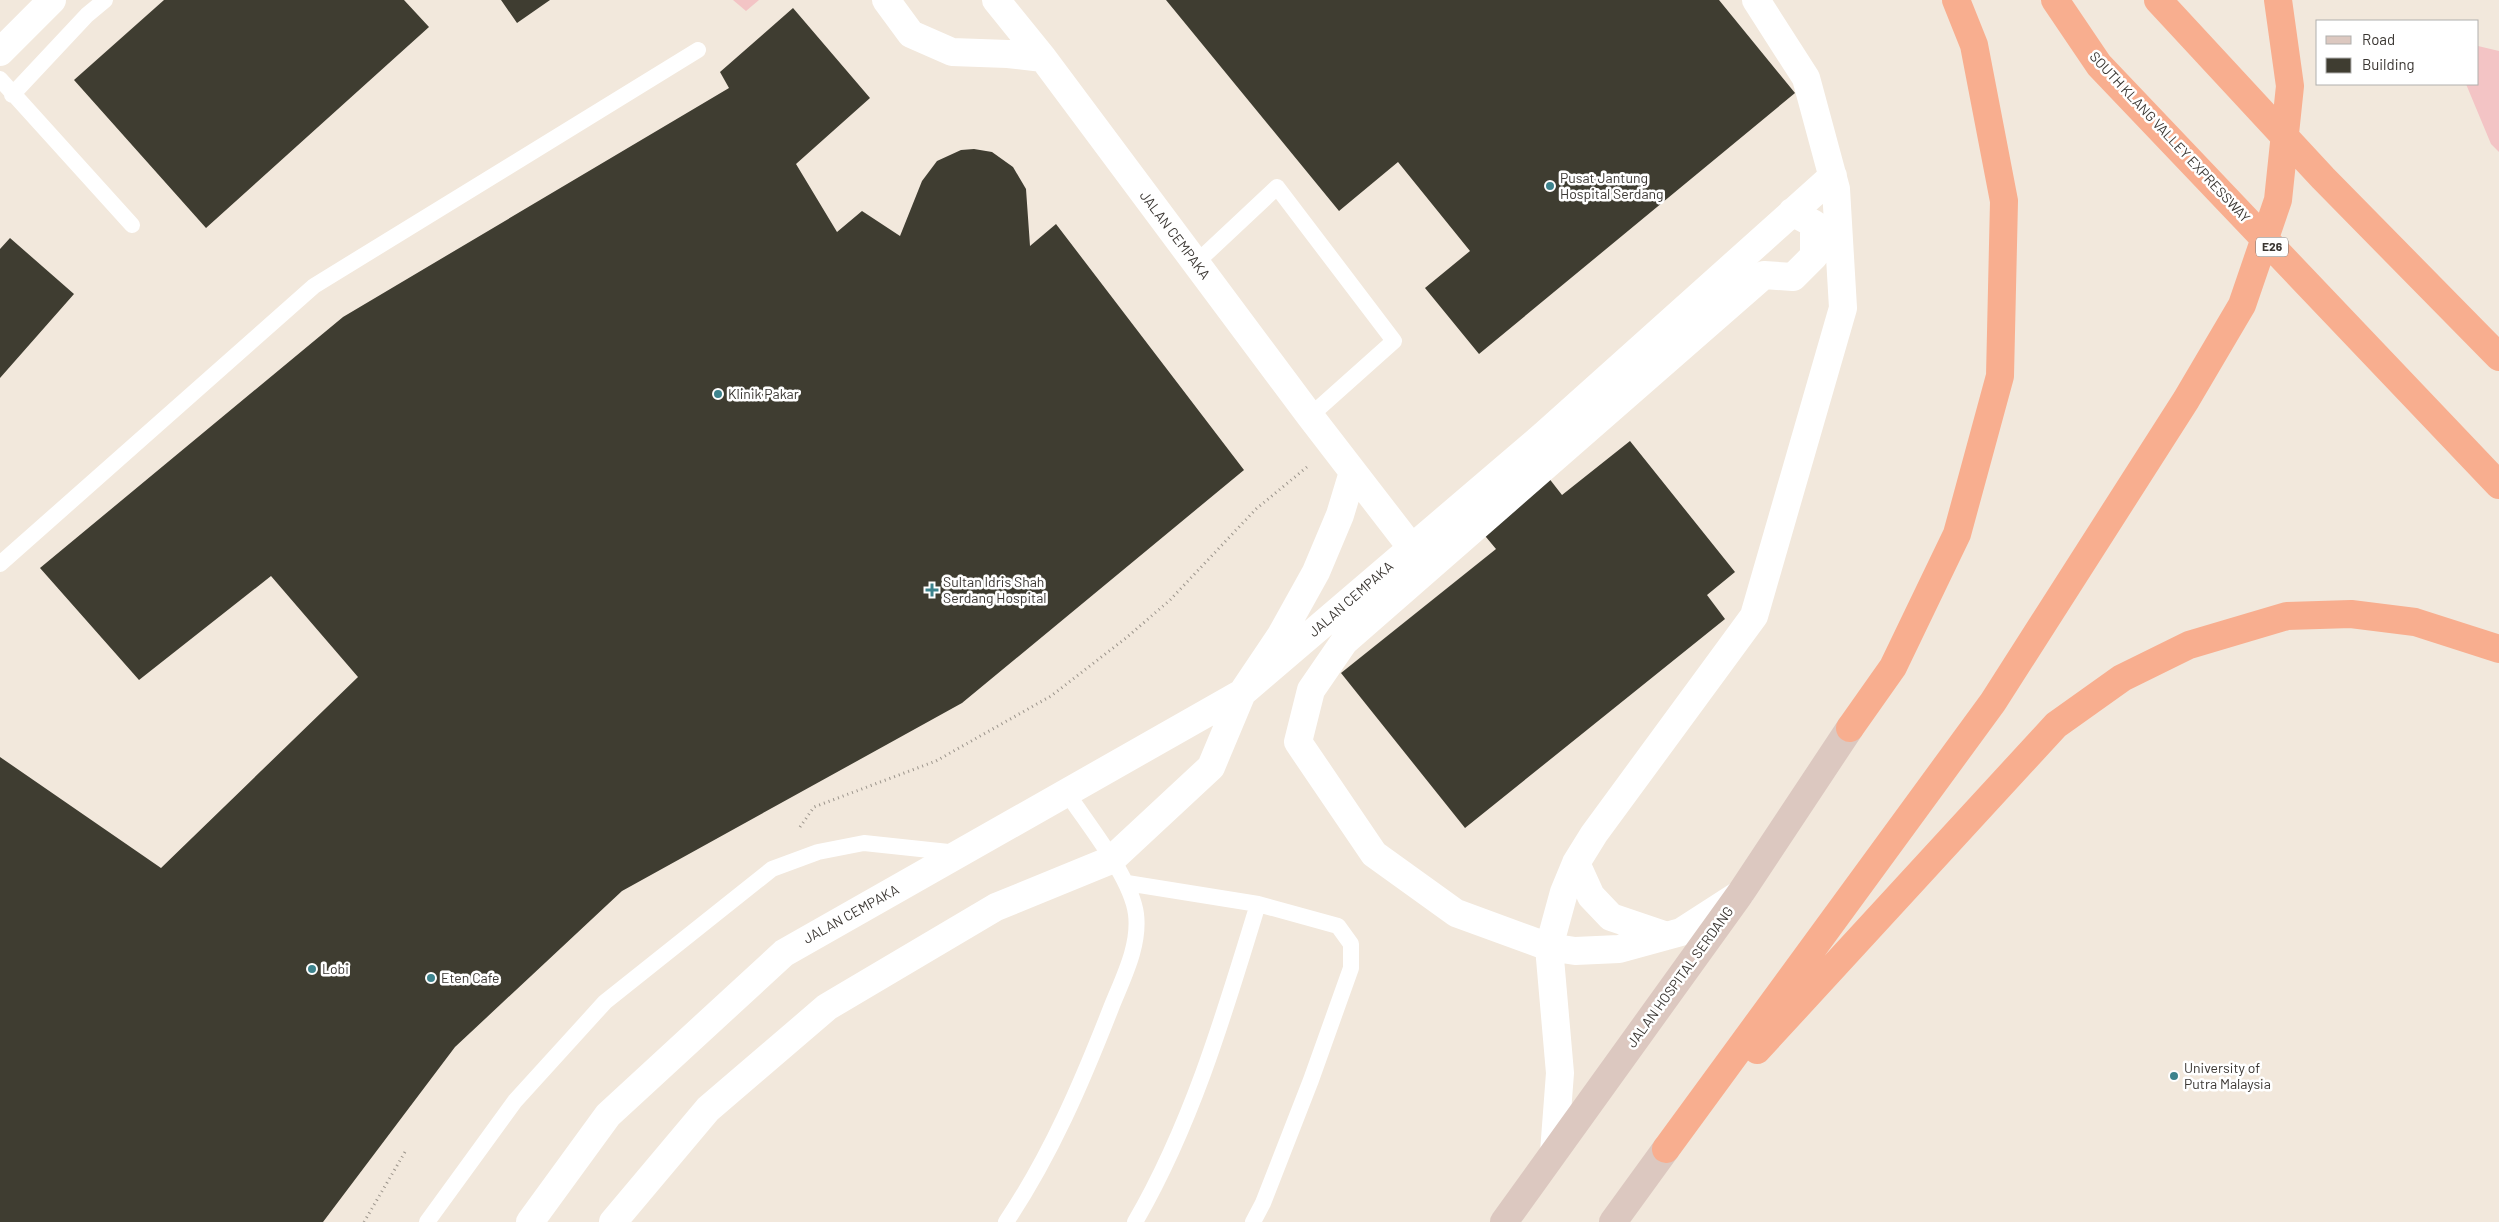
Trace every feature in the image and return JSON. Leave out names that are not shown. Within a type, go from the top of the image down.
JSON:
[{"type":"highway","points":[[1850,728],[1893,667],[1958,534],[2000,376],[2004,201],[1974,45],[1956,0]]},
{"type":"highway","name":"SOUTH KLANG VALLEY EXPRESSWAY","points":[[2055,0],[2099,65],[2499,485]]},
{"type":"highway","points":[[2158,0],[2323,178],[2499,357]]},
{"type":"highway","points":[[1666,1149],[1994,702],[2186,400],[2242,304],[2278,200],[2290,86],[2278,0]]},
{"type":"highway","points":[[1666,1149],[2056,725],[2122,678],[2189,645],[2287,616],[2352,614],[2415,622],[2499,649]]},
{"type":"main road","name":"JALAN HOSPITAL SERDANG","points":[[1504,1222],[1740,894],[1850,728]]},
{"type":"main road","points":[[1613,1222],[1666,1149]]},
{"type":"street","points":[[0,52],[52,0]]},
{"type":"street","points":[[886,0],[911,34],[952,52],[1008,54],[1043,58]]},
{"type":"street","name":"JALAN CEMPAKA","points":[[530,1222],[608,1115],[784,953],[1242,693],[1411,547],[1310,416],[1043,58],[996,0]]},
{"type":"street","points":[[1554,1152],[1560,1073],[1549,947],[1564,892],[1576,863],[1594,834],[1754,616],[1842,308],[1836,190],[1806,78],[1756,0]]},
{"type":"street","points":[[1411,547],[1544,435],[1832,176]]},
{"type":"street","points":[[1740,894],[1680,932],[1667,936],[1619,949],[1575,950],[1549,947],[1456,913],[1374,854],[1298,742],[1311,690],[1344,642],[1764,275],[1793,277],[1814,256],[1814,224],[1792,212]]},
{"type":"street","name":"JALAN CEMPAKA","points":[[613,1222],[708,1109],[827,1007],[996,907],[1111,860],[1211,767],[1242,693],[1281,635],[1316,572],[1340,515],[1353,472]]},
{"type":"street","points":[[1576,863],[1591,896],[1611,917],[1667,936]]},
{"type":"lane","points":[[12,94],[87,15],[105,0]]},
{"type":"lane","points":[[0,564],[314,286],[698,50]]},
{"type":"lane","points":[[0,79],[132,225]]},
{"type":"lane","points":[[1196,263],[1277,187],[1394,341],[1310,416]]},
{"type":"lane","points":[[1006,1222],[1031,1186],[1081,1085],[1132,954],[1137,931],[1136,912],[1127,882],[1067,793]]},
{"type":"lane","points":[[427,1222],[515,1101],[605,1002],[772,870],[818,852],[864,843],[960,853]]},
{"type":"lane","points":[[1127,882],[1258,904],[1338,926],[1351,944],[1351,968],[1311,1080],[1263,1203],[1253,1222]]},
{"type":"lane","points":[[1136,1222],[1148,1200],[1190,1105],[1224,1016],[1258,904]]},
{"type":"path","points":[[772,870],[814,807],[936,761],[1051,696],[1126,638],[1170,600],[1256,509],[1333,446]]},
{"type":"path","points":[[364,1222],[405,1152]]},
{"type":"shaded area","points":[[733,0],[759,0],[746,11]]},
{"type":"shaded area","points":[[2479,46],[2499,51],[2499,152],[2491,144],[2466,85],[2479,85]]},
{"type":"building","points":[[164,0],[404,0],[429,27],[206,228],[74,80]]},
{"type":"building","points":[[501,0],[550,0],[517,23]]},
{"type":"building","name":"Pusat Jantung Hospital Serdang","points":[[1166,0],[1719,0],[1795,93],[1479,354],[1425,288],[1470,251],[1398,162],[1339,211]]},
{"type":"building","name":"Klinik Pakar","points":[[793,8],[870,98],[796,164],[837,232],[862,211],[900,236],[922,181],[937,161],[961,150],[974,149],[992,152],[1013,167],[1026,189],[1030,246],[1056,224],[1244,470],[962,703],[622,891],[455,1047],[323,1222],[0,1222],[0,757],[161,868],[358,677],[271,576],[139,680],[40,568],[343,317],[729,88],[720,72]]},
{"type":"building","points":[[10,238],[74,294],[0,378],[0,249]]},
{"type":"building","points":[[1630,441],[1735,572],[1707,595],[1725,619],[1465,828],[1341,673],[1496,549],[1481,531],[1548,477],[1562,495]]},
{"type":"place","name":"Pusat Jantung Hospital Serdang","points":[[1550,186]]},
{"type":"place","name":"Klinik Pakar","points":[[718,394]]},
{"type":"place","name":"Sultan Idris Shah Serdang Hospital","points":[[932,590]]},
{"type":"place","name":"Lobi","points":[[312,969]]},
{"type":"place","name":"Eten Cafe","points":[[431,978]]},
{"type":"place","name":"University of Putra Malaysia","points":[[2174,1076]]}]
